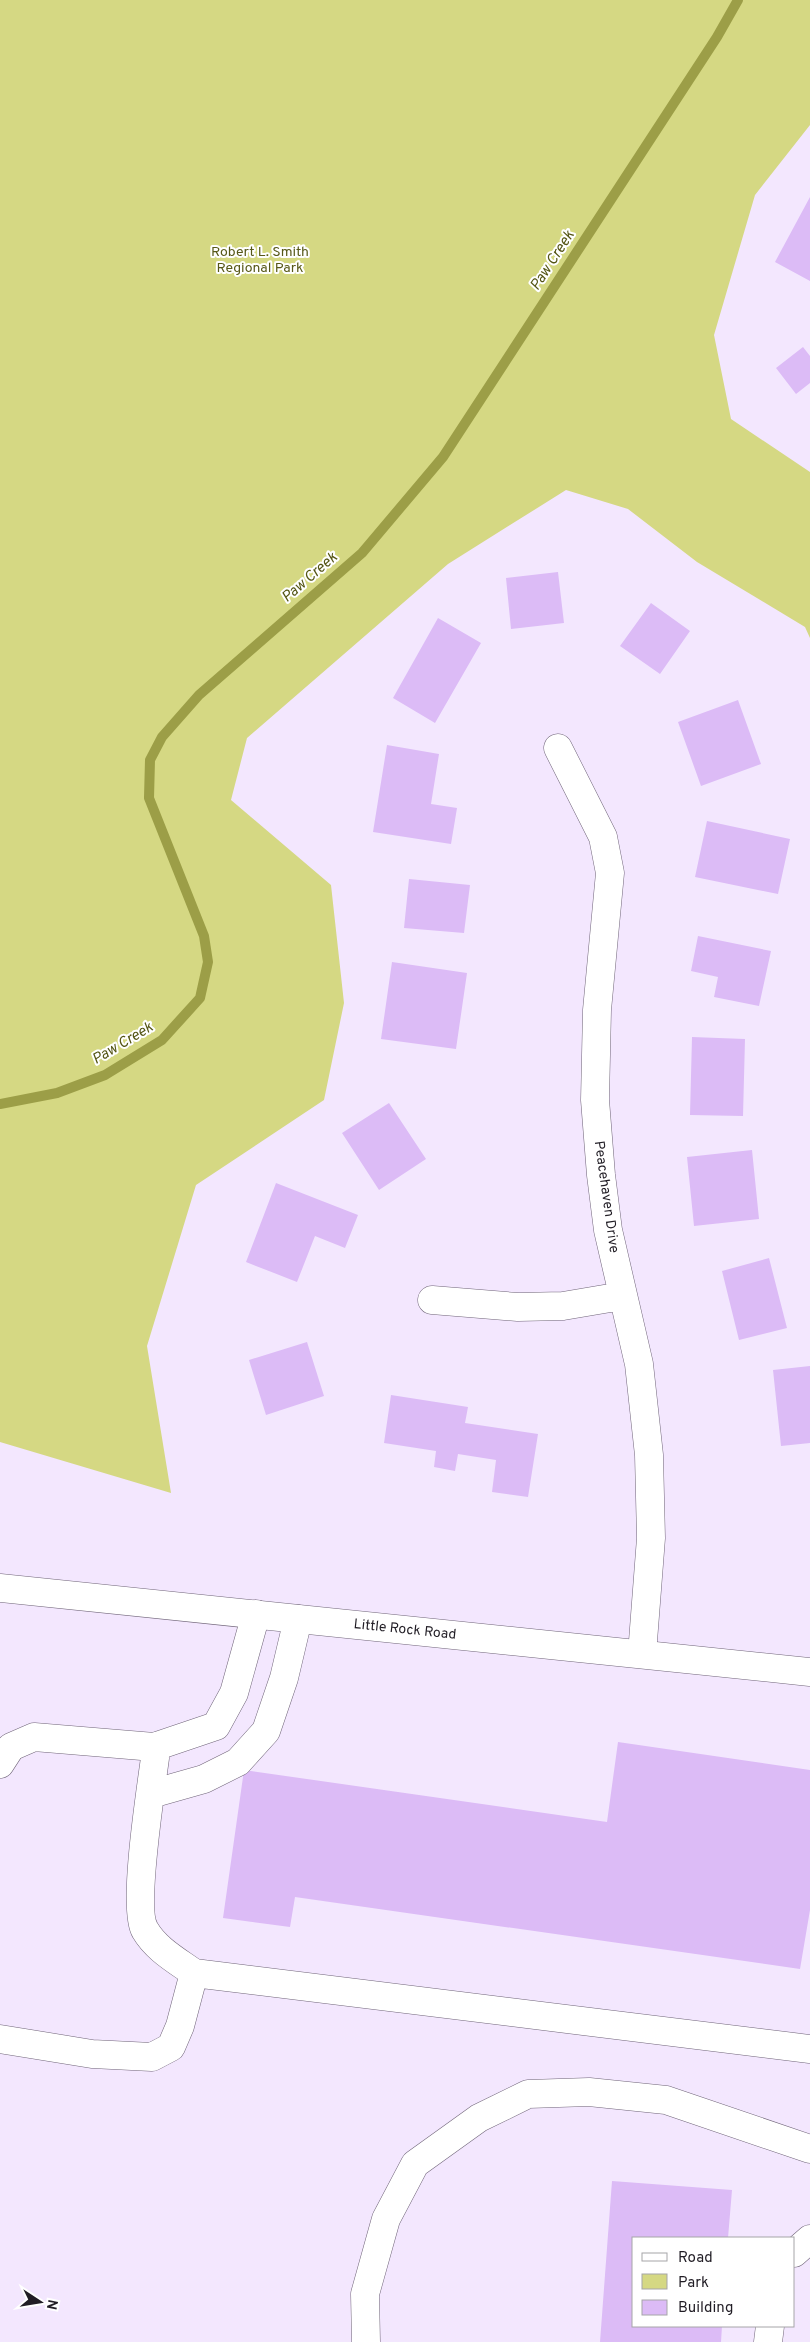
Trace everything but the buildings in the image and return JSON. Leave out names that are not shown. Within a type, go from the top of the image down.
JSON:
[{"type":"street","name":"Peacehaven Drive","points":[[558,748],[603,837],[610,873],[597,1010],[595,1100],[603,1193],[622,1296],[639,1364],[649,1455],[651,1538],[642,1654]]},
{"type":"street","points":[[432,1300],[518,1307],[563,1306],[622,1296]]},
{"type":"street","name":"Little Rock Road","points":[[0,1588],[810,1672]]},
{"type":"street","points":[[0,1764],[11,1747],[34,1737],[154,1747],[216,1726],[234,1693],[256,1614]]},
{"type":"street","points":[[151,1794],[204,1779],[238,1762],[266,1731],[284,1678],[298,1619]]},
{"type":"street","points":[[154,1747],[155,1758],[139,1890],[143,1928],[161,1950],[194,1973],[810,2049]]},
{"type":"street","points":[[0,2039],[92,2054],[152,2057],[172,2047],[180,2026],[194,1973]]},
{"type":"street","points":[[366,2342],[365,2294],[380,2238],[386,2220],[414,2164],[480,2118],[528,2094],[589,2092],[666,2100],[810,2149]]},
{"type":"street","points":[[795,2252],[810,2239]]},
{"type":"street","points":[[768,2342],[770,2327]]},
{"type":"green space","name":"Robert L. Smith Regional Park","points":[[0,0],[810,0],[810,125],[755,195],[714,335],[731,419],[810,472],[810,638],[805,627],[697,562],[628,509],[566,490],[448,564],[247,738],[231,800],[331,885],[344,1003],[324,1100],[196,1185],[147,1346],[171,1493],[0,1442]]},
{"type":"waterway","name":"Paw Creek","points":[[0,1104],[57,1093],[105,1075],[162,1040],[200,998],[208,962],[204,936],[149,798],[150,760],[162,737],[199,695],[362,553],[443,457],[717,37],[738,0]]}]
